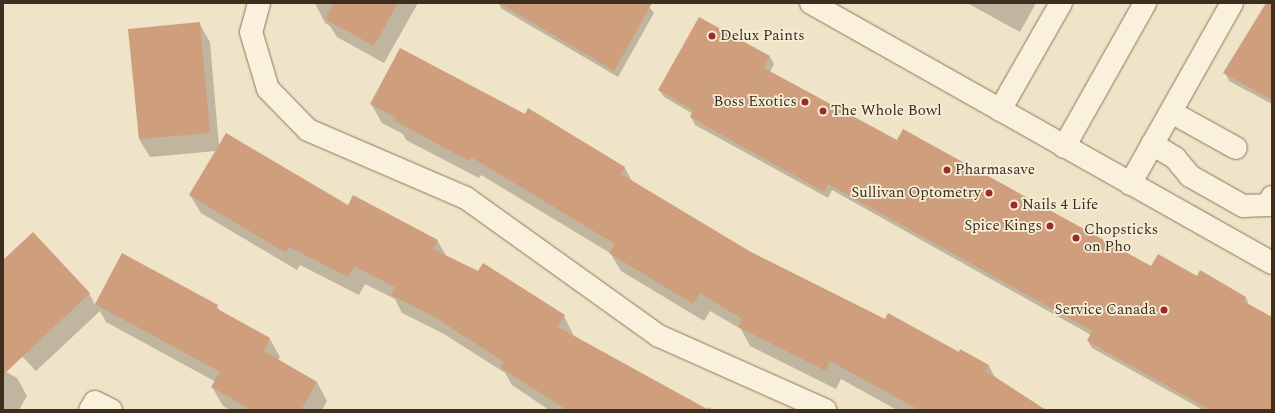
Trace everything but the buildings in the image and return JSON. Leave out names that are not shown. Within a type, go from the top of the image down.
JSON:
[{"type":"lane","points":[[259,3],[251,32],[268,89],[308,130],[466,198],[659,336],[825,410]]},
{"type":"lane","points":[[811,3],[1272,263]]},
{"type":"lane","points":[[1000,110],[1061,3]]},
{"type":"lane","points":[[1064,147],[1145,3]]},
{"type":"lane","points":[[1130,184],[1232,3]]},
{"type":"lane","points":[[1171,112],[1236,148]]},
{"type":"lane","points":[[1152,144],[1175,158],[1190,176],[1243,206],[1268,205],[1272,197]]},
{"type":"place","name":"Delux Paints","points":[[712,36]]},
{"type":"place","name":"Boss Exotics","points":[[805,102]]},
{"type":"place","name":"The Whole Bowl","points":[[823,111]]},
{"type":"place","name":"Pharmasave","points":[[947,170]]},
{"type":"place","name":"Sullivan Optometry","points":[[989,193]]},
{"type":"place","name":"Nails 4 Life","points":[[1014,205]]},
{"type":"place","name":"Spice Kings","points":[[1050,226]]},
{"type":"place","name":"Chopsticks on Pho","points":[[1076,238]]},
{"type":"place","name":"Service Canada","points":[[1164,310]]}]
